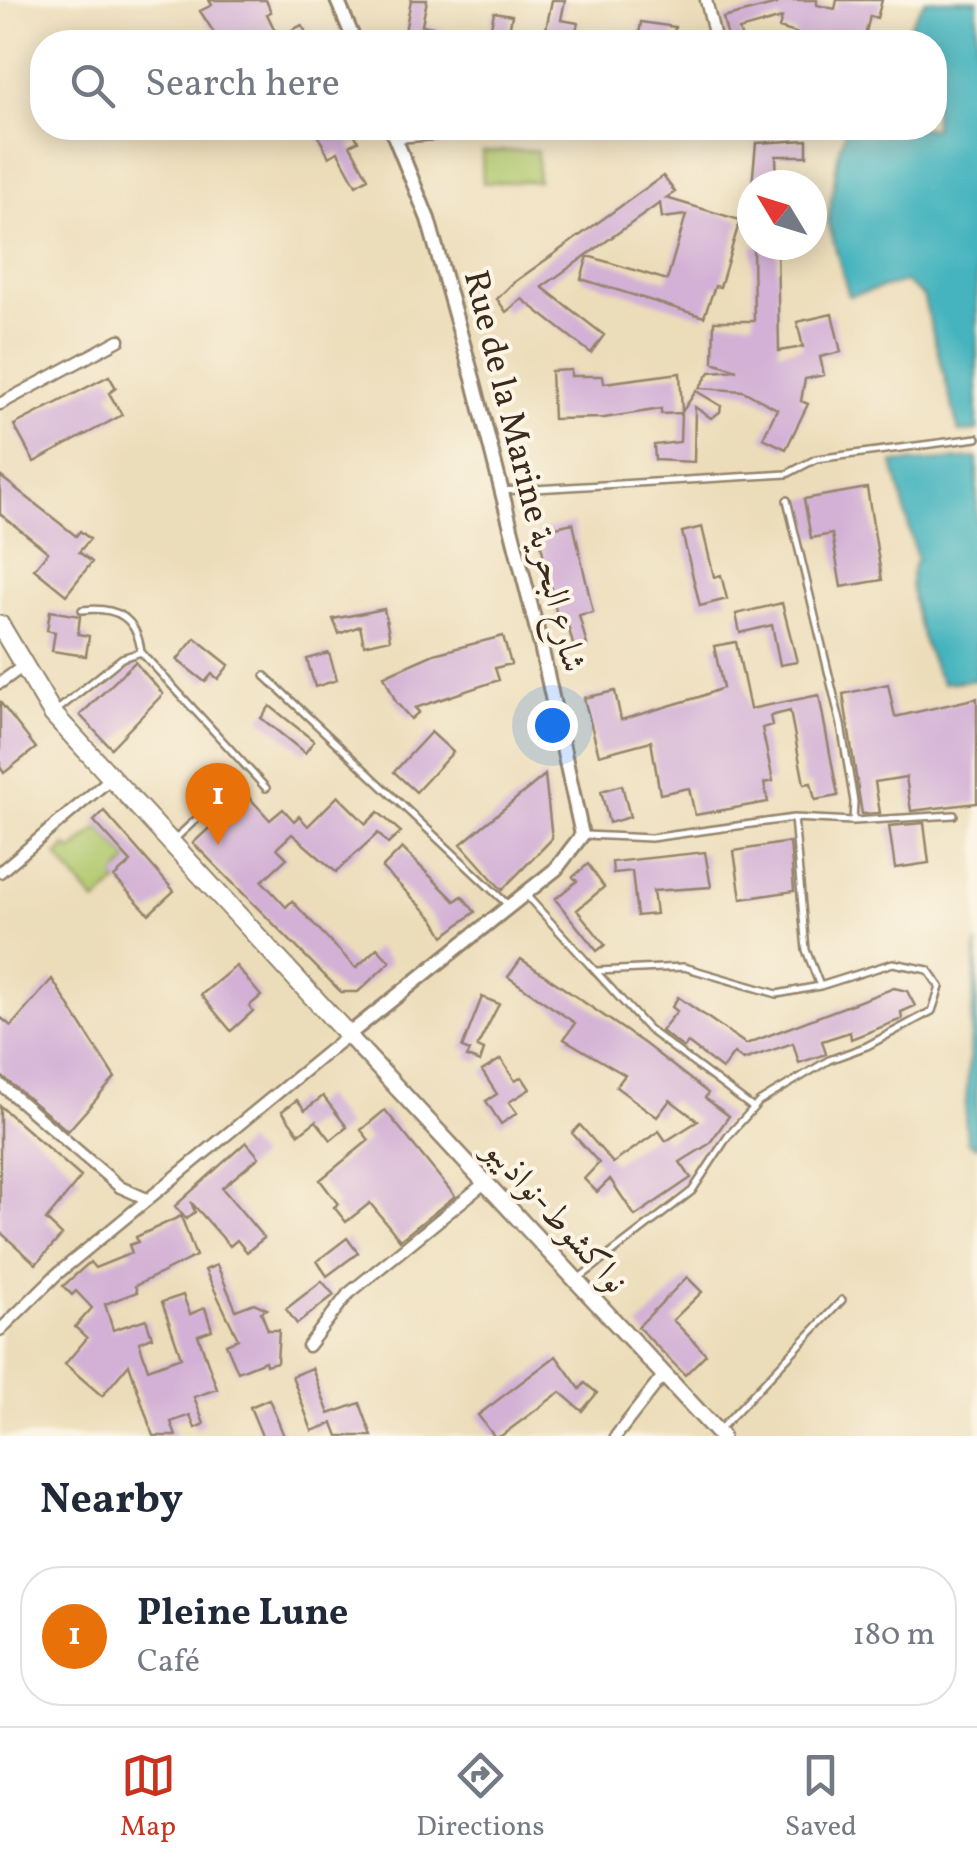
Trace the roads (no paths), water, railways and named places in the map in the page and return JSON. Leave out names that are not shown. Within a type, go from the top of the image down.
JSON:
[{"type":"highway","points":[[0,625],[53,714],[348,1035]]},
{"type":"main road","name":"نواكشوط-نواذيبو","points":[[348,1035],[487,1181],[662,1378],[719,1434]]},
{"type":"street","points":[[337,0],[350,30]]},
{"type":"street","points":[[706,0],[713,30]]},
{"type":"street","name":"Rue de la Marine شارع البحرية","points":[[396,140],[444,272],[541,646],[582,835]]},
{"type":"street","points":[[0,404],[119,340]]},
{"type":"street","points":[[0,682],[22,667]]},
{"type":"street","points":[[0,872],[110,779]]},
{"type":"street","points":[[0,1330],[147,1199],[568,858],[582,835]]},
{"type":"street","points":[[0,1084],[120,1187],[147,1199]]},
{"type":"street","points":[[308,1346],[330,1311],[348,1294],[487,1181]]},
{"type":"street","points":[[616,1436],[662,1378]]},
{"type":"lane","points":[[499,491],[787,474],[816,459],[977,438]]},
{"type":"lane","points":[[788,500],[841,725],[854,802],[853,821]]},
{"type":"lane","points":[[82,610],[101,608],[132,622],[139,631],[140,652],[266,788]]},
{"type":"lane","points":[[53,714],[122,658],[140,652]]},
{"type":"lane","points":[[265,676],[508,905]]},
{"type":"lane","points":[[170,844],[231,787]]},
{"type":"lane","points":[[582,835],[651,838],[794,818],[853,821],[954,816]]},
{"type":"lane","points":[[794,818],[806,950],[820,986]]},
{"type":"lane","points":[[524,893],[663,1043],[753,1108]]},
{"type":"lane","points":[[575,1280],[692,1190],[728,1136],[774,1091],[932,1011],[940,987],[928,970],[907,963],[776,994],[684,967],[597,971]]},
{"type":"lane","points":[[719,1434],[842,1300]]},
{"type":"water","points":[[925,0],[977,0],[977,431],[959,432],[923,296],[905,282],[849,296],[828,222],[842,140],[947,140],[947,30],[906,30]]},
{"type":"water","points":[[977,458],[977,680],[943,683],[930,658],[913,603],[912,570],[917,560],[893,463]]},
{"type":"water","points":[[977,943],[977,1147],[967,1142],[965,1117]]},
{"type":"place","name":"Pleine Lune","points":[[218,845]]}]
